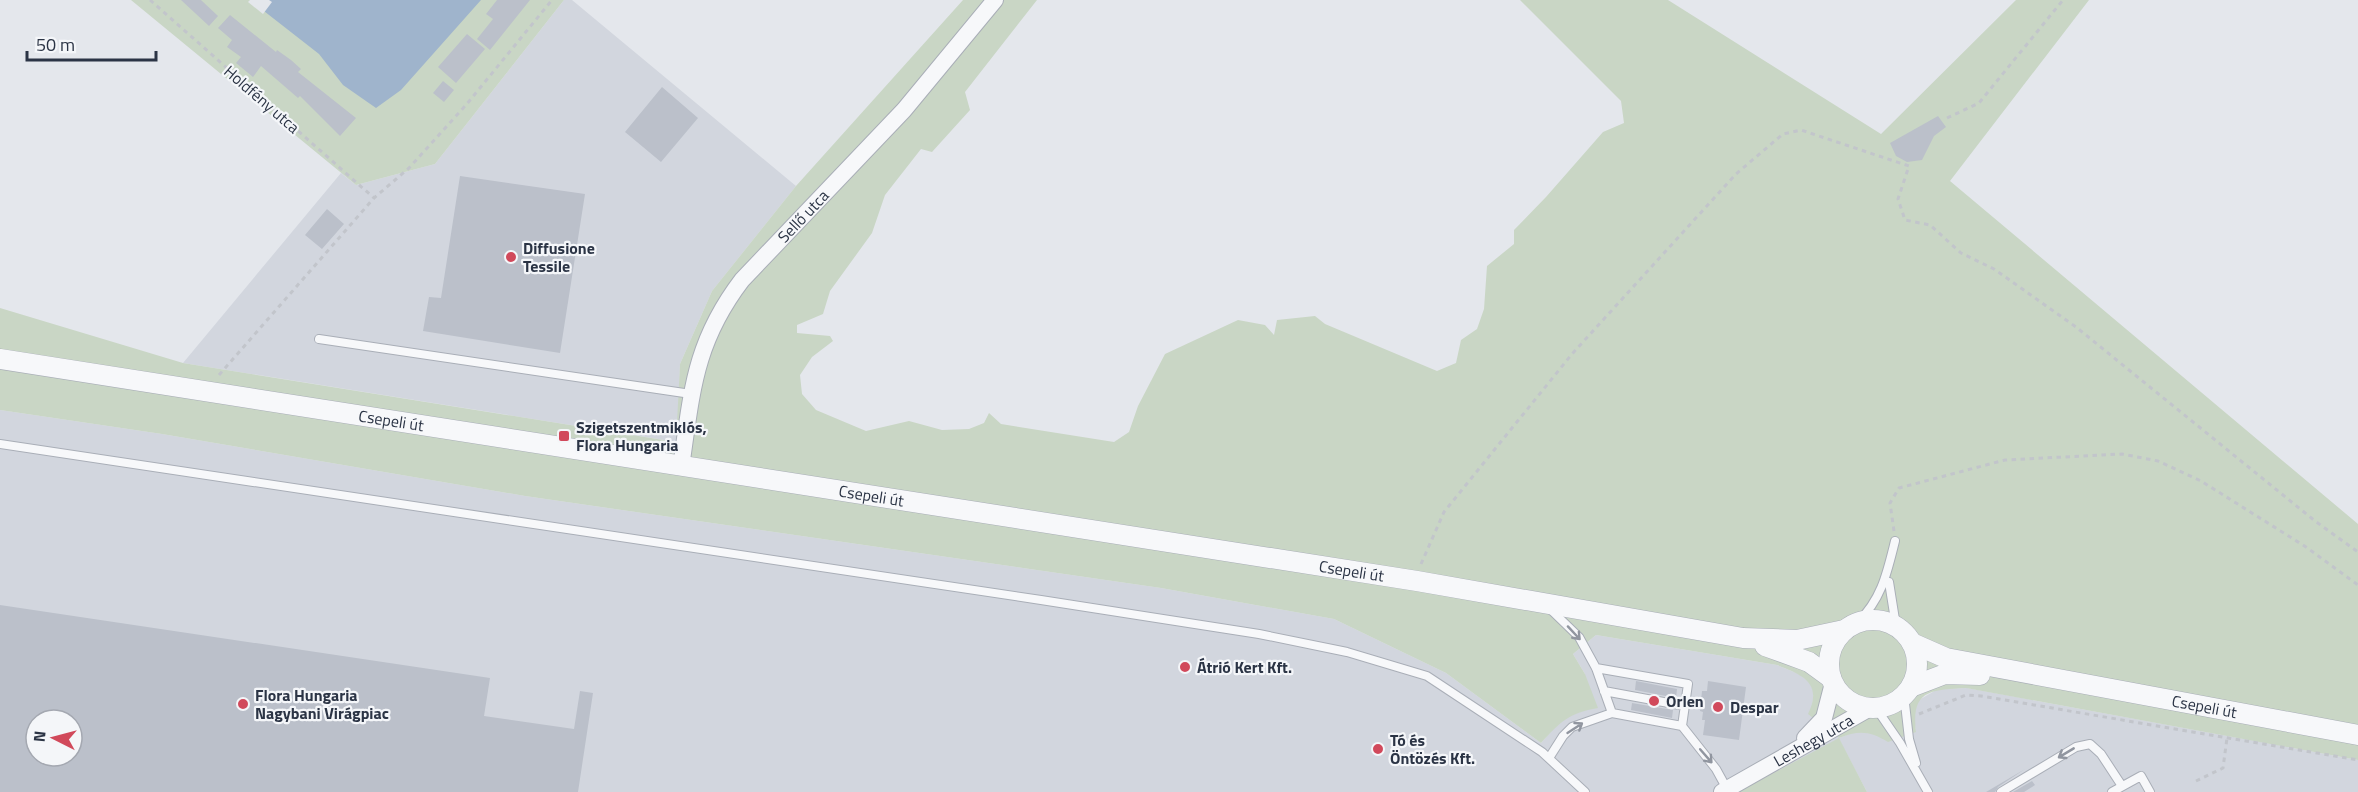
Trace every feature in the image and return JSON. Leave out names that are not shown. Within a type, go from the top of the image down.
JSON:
[{"type":"street","name":"Sellő utca","points":[[681,467],[696,367],[710,328],[742,280],[904,110],[995,0]]},
{"type":"street","name":"Csepeli út","points":[[0,359],[1417,581],[1743,638],[1797,640],[1851,626]]},
{"type":"street","points":[[1878,619],[1896,626],[1912,643],[1917,670],[1907,691],[1891,704],[1873,708],[1852,703],[1832,681],[1830,652],[1851,626],[1878,619]]},
{"type":"street","name":"Csepeli út","points":[[1743,638],[1798,657],[1832,681]]},
{"type":"street","name":"Csepeli út","points":[[1912,643],[1946,658],[2358,735]]},
{"type":"street","name":"Csepeli út","points":[[1907,691],[1945,674],[2049,678]]},
{"type":"street","name":"Leshegy utca","points":[[1756,774],[1816,729],[1828,708],[1832,681]]},
{"type":"street","name":"Leshegy utca","points":[[1724,790],[1873,708]]},
{"type":"lane","points":[[318,339],[691,394]]},
{"type":"lane","points":[[0,444],[1029,598],[1259,634],[1336,649],[1427,676],[1550,758],[1586,792]]},
{"type":"lane","points":[[1851,626],[1873,608],[1883,589],[1895,542]]},
{"type":"lane","points":[[1895,542],[1888,589],[1896,626]]},
{"type":"lane","points":[[1545,605],[1580,638],[1596,668],[1612,713]]},
{"type":"lane","points":[[1596,668],[1688,684],[1682,726]]},
{"type":"lane","points":[[1604,691],[1685,706]]},
{"type":"lane","points":[[1907,691],[1906,724],[1920,775]]},
{"type":"lane","points":[[1873,708],[1920,775],[1928,792]]},
{"type":"lane","points":[[1550,758],[1563,736],[1572,727],[1612,713],[1682,726],[1716,768],[1724,790]]},
{"type":"lane","points":[[2001,792],[2076,747],[2090,744],[2101,754],[2122,786]]},
{"type":"lane","points":[[2112,792],[2141,776],[2150,792]]},
{"type":"path","name":"Holdfény utca","points":[[150,0],[374,198]]},
{"type":"path","points":[[204,392],[374,198],[409,168],[466,105],[552,0]]},
{"type":"path","points":[[1947,118],[1979,103],[2063,0]]},
{"type":"path","points":[[1417,581],[1423,555],[1444,512],[1572,354],[1736,174],[1783,134],[1801,130],[1909,166],[1898,199],[1905,220],[1930,225],[1961,253],[1994,269],[2076,327],[2315,521],[2358,552]]},
{"type":"path","points":[[1895,542],[1890,503],[1899,489],[2005,460],[2122,454],[2158,461],[2201,481],[2306,547],[2358,585]]},
{"type":"path","points":[[1906,724],[1922,712],[1966,695],[2358,760]]},
{"type":"path","points":[[2196,781],[2223,768],[2228,738]]},
{"type":"shaded area","points":[[564,0],[572,0],[796,186],[712,291],[680,364],[677,442],[183,363],[341,173],[356,185],[435,164]]},
{"type":"shaded area","points":[[0,410],[162,434],[525,496],[1161,588],[1334,619],[1446,673],[1541,743],[1560,721],[1575,712],[1585,674],[1573,654],[1596,635],[1777,665],[1799,674],[1810,682],[1814,693],[1812,706],[1839,738],[1854,732],[1916,732],[1913,711],[1919,700],[1938,689],[1967,688],[2358,760],[2358,792],[1867,792],[1839,739],[1738,792],[0,792]]},
{"type":"green space","points":[[131,0],[564,0],[435,164],[356,185]]},
{"type":"green space","points":[[963,0],[1037,0],[965,92],[970,110],[932,152],[921,149],[885,195],[872,233],[830,291],[823,314],[797,325],[797,333],[830,336],[833,341],[812,357],[800,375],[802,394],[816,410],[866,431],[909,421],[942,430],[969,429],[984,423],[989,413],[1001,424],[1114,442],[1129,432],[1138,406],[1165,354],[1238,320],[1265,325],[1274,335],[1277,320],[1315,316],[1325,324],[1437,371],[1456,363],[1461,340],[1477,329],[1484,309],[1487,266],[1514,244],[1514,230],[1603,132],[1624,123],[1621,101],[1520,0],[1668,0],[1881,134],[2016,0],[2089,0],[1950,181],[2358,524],[2358,760],[1966,688],[1933,692],[1920,700],[1915,718],[1916,732],[1888,742],[1864,733],[1839,738],[1808,714],[1813,695],[1808,682],[1777,665],[1596,635],[1573,654],[1585,674],[1598,708],[1572,715],[1541,743],[1446,673],[1334,619],[1161,588],[525,496],[162,434],[0,410],[0,308],[183,363],[676,442],[680,364],[712,291],[796,186]]},
{"type":"green space","points":[[1839,738],[1867,792],[1738,792]]},
{"type":"water","points":[[250,0],[481,0],[401,90],[376,108],[343,85],[319,54]]},
{"type":"pier","points":[[250,0],[272,2],[263,14],[248,2]]},
{"type":"building","points":[[181,0],[201,0],[218,16],[209,26]]},
{"type":"building","points":[[497,0],[530,0],[490,50],[477,39],[493,19],[486,14]]},
{"type":"building","points":[[230,15],[276,52],[277,50],[291,60],[301,69],[298,72],[356,118],[340,136],[300,96],[298,98],[261,66],[253,77],[236,63],[241,57],[227,47],[232,40],[218,28]]},
{"type":"building","points":[[467,34],[485,49],[456,83],[438,67]]},
{"type":"building","points":[[443,81],[454,90],[444,102],[433,93]]},
{"type":"building","points":[[662,87],[698,118],[661,162],[625,132]]},
{"type":"building","points":[[1938,116],[1946,127],[1934,136],[1922,160],[1907,162],[1896,156],[1890,143]]},
{"type":"building","name":"Diffusione Tessile","points":[[460,176],[585,194],[560,353],[423,331],[429,297],[441,298]]},
{"type":"building","points":[[327,209],[344,224],[322,249],[305,235]]},
{"type":"building","name":"Flora Hungaria Nagybani Virágpiac","points":[[0,605],[490,678],[484,716],[574,729],[580,691],[593,693],[578,792],[0,792]]},
{"type":"building","points":[[1636,681],[1677,689],[1676,698],[1635,690]]},
{"type":"building","points":[[1708,681],[1746,687],[1739,740],[1703,735],[1705,720],[1702,720],[1703,712],[1700,711],[1702,691],[1707,691]]},
{"type":"building","points":[[1632,703],[1673,710],[1672,718],[1631,710]]},
{"type":"building","points":[[2025,769],[1998,787],[1995,792],[1986,792]]},
{"type":"building","points":[[2032,781],[2035,785],[2024,792],[2013,792]]},
{"type":"place","name":"Diffusione Tessile","points":[[511,257]]},
{"type":"place","name":"Szigetszentmiklós, Flora Hungaria","points":[[564,436]]},
{"type":"place","name":"Átrió Kert Kft.","points":[[1185,667]]},
{"type":"place","name":"Orlen","points":[[1654,701]]},
{"type":"place","name":"Flora Hungaria Nagybani Virágpiac","points":[[243,704]]},
{"type":"place","name":"Despar","points":[[1718,707]]},
{"type":"place","name":"Tó és Öntözés Kft.","points":[[1378,749]]}]
